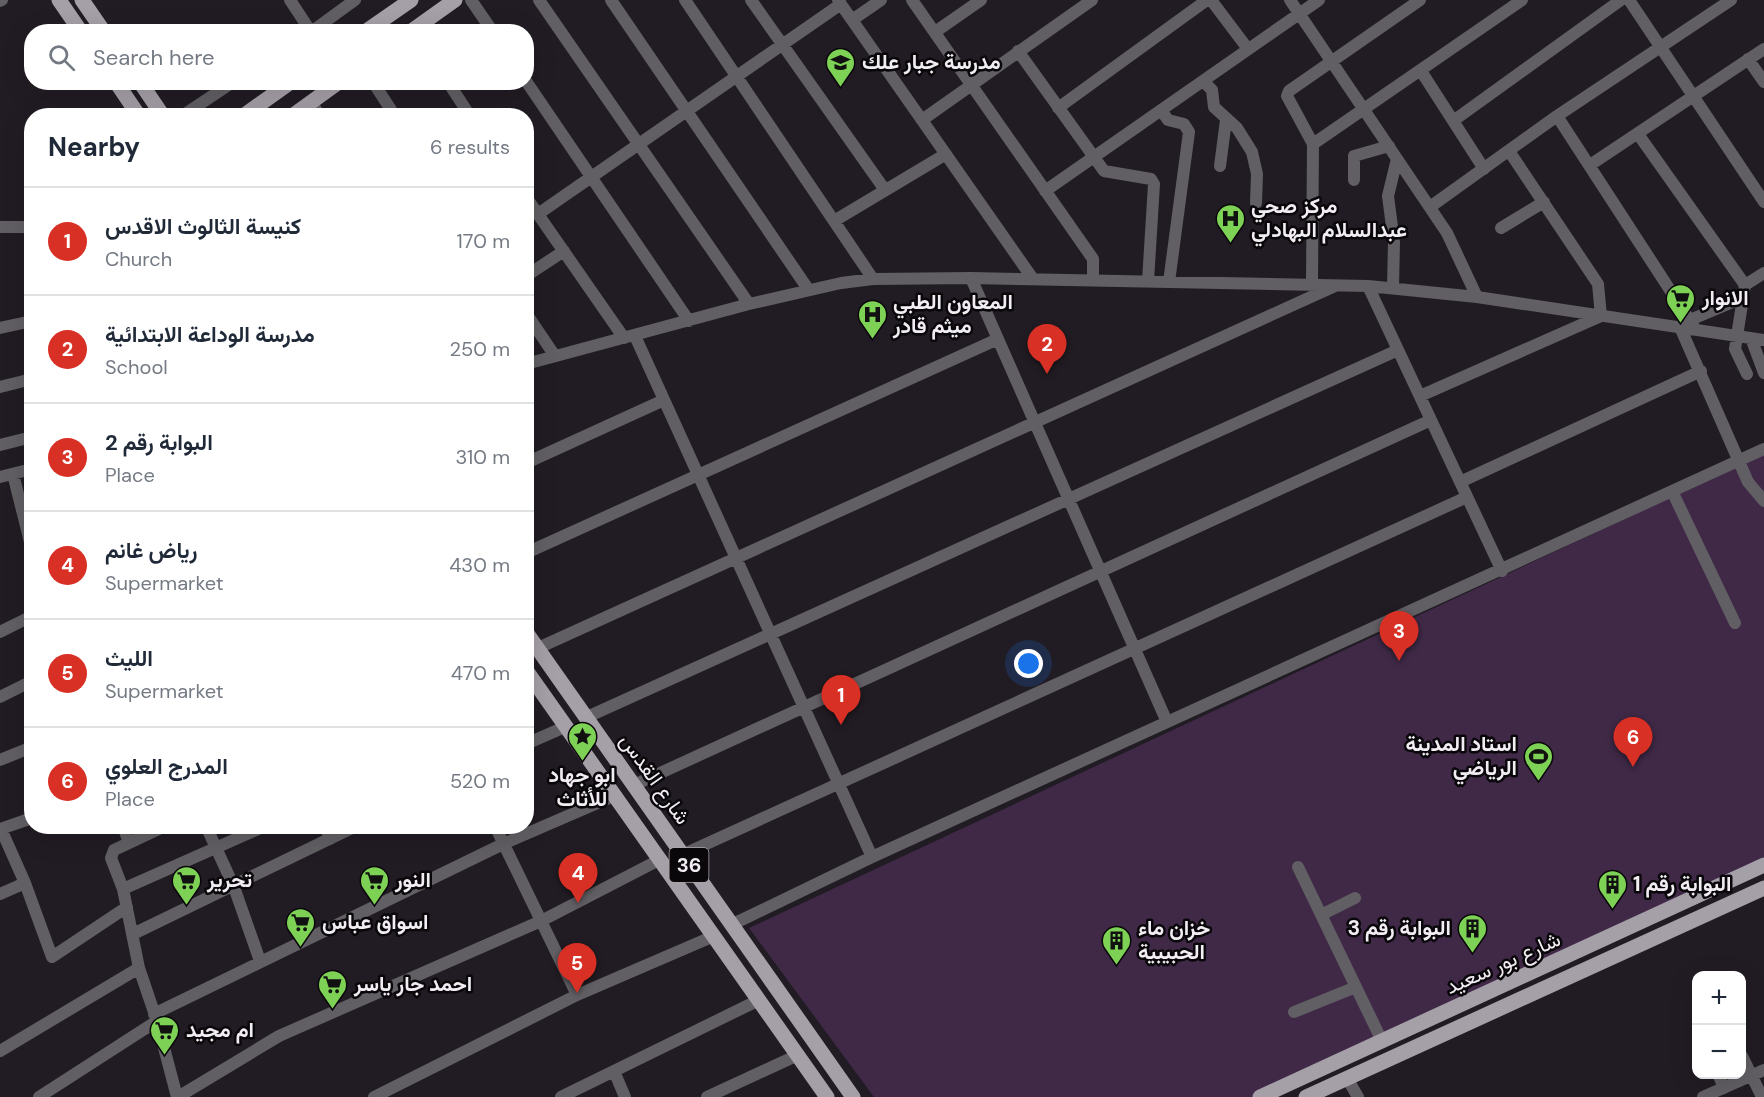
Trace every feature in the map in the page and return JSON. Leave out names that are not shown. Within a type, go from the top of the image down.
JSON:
[{"type":"main road","points":[[59,0],[76,24]]},
{"type":"main road","points":[[82,0],[98,24]]},
{"type":"main road","points":[[376,24],[411,0]]},
{"type":"main road","points":[[421,24],[456,0]]},
{"type":"main road","points":[[122,90],[135,108]]},
{"type":"main road","points":[[146,90],[158,108]]},
{"type":"main road","points":[[254,108],[280,90]]},
{"type":"main road","points":[[303,108],[328,90]]},
{"type":"main road","name":"شارع القدس","points":[[534,643],[853,1097]]},
{"type":"main road","name":"شارع القدس","points":[[534,681],[827,1097]]},
{"type":"main road","points":[[630,816],[645,819],[653,814]]},
{"type":"main road","points":[[642,833],[653,814]]},
{"type":"main road","name":"شارع بور سعيد","points":[[1260,1097],[1294,1090],[1382,1041],[1764,865]]},
{"type":"main road","name":"شارع بور سعيد","points":[[1306,1097],[1764,888]]},
{"type":"street","points":[[290,0],[306,24]]},
{"type":"street","points":[[322,24],[355,0]]},
{"type":"street","points":[[471,0],[488,24]]},
{"type":"street","points":[[539,0],[749,304]]},
{"type":"street","points":[[610,0],[808,289]]},
{"type":"street","points":[[685,0],[873,279]]},
{"type":"street","points":[[751,0],[885,190]]},
{"type":"street","points":[[852,20],[881,0]]},
{"type":"street","points":[[912,0],[1093,259],[1093,280]]},
{"type":"street","points":[[935,32],[981,0]]},
{"type":"street","points":[[922,120],[1092,0]]},
{"type":"street","points":[[1058,108],[1209,0],[1248,49]]},
{"type":"street","points":[[1290,0],[1447,233],[1477,297]]},
{"type":"street","points":[[1045,191],[1319,0]]},
{"type":"street","points":[[1312,283],[1313,144],[1287,96],[1289,91],[1420,0]]},
{"type":"street","points":[[1313,144],[1522,0]]},
{"type":"street","points":[[1453,121],[1621,0]]},
{"type":"street","points":[[1629,0],[1764,201]]},
{"type":"street","points":[[1430,207],[1557,116],[1731,0]]},
{"type":"street","points":[[538,214],[840,2],[1033,279]]},
{"type":"street","points":[[1590,165],[1764,49]]},
{"type":"street","points":[[1018,51],[1092,158],[1109,174],[1146,177],[1154,184],[1148,281]]},
{"type":"street","points":[[1748,59],[1764,82]]},
{"type":"street","points":[[1421,71],[1484,169]]},
{"type":"street","points":[[1203,81],[1212,90],[1214,107],[1237,128],[1254,157],[1256,203]]},
{"type":"street","points":[[194,108],[221,90]]},
{"type":"street","points":[[378,90],[390,108]]},
{"type":"street","points":[[453,90],[465,108]]},
{"type":"street","points":[[532,90],[689,321]]},
{"type":"street","points":[[311,102],[315,108]]},
{"type":"street","points":[[1161,110],[1168,120],[1184,124],[1189,132],[1169,282]]},
{"type":"street","points":[[1557,116],[1590,165],[1689,326],[1701,371],[1749,482],[1764,501]]},
{"type":"street","points":[[1220,166],[1226,120]]},
{"type":"street","points":[[1638,134],[1745,285]]},
{"type":"street","points":[[1354,180],[1354,156],[1389,146]]},
{"type":"street","points":[[1509,151],[1598,284],[1601,316]]},
{"type":"street","points":[[834,221],[946,154]]},
{"type":"street","points":[[1393,288],[1394,242],[1388,196],[1397,159]]},
{"type":"street","points":[[1501,228],[1544,202]]},
{"type":"street","points":[[534,208],[629,337],[664,400],[872,857]]},
{"type":"street","points":[[0,227],[24,227]]},
{"type":"street","points":[[534,271],[564,251]]},
{"type":"street","points":[[1747,374],[1735,349],[1742,298],[1745,285],[1764,273]]},
{"type":"street","points":[[971,278],[1167,722]]},
{"type":"street","points":[[534,362],[808,289],[873,279],[971,278],[1312,283],[1368,286],[1477,297],[1601,316],[1689,326],[1764,339]]},
{"type":"street","points":[[538,648],[1339,285]]},
{"type":"street","points":[[1368,286],[1502,571]]},
{"type":"street","points":[[1689,326],[1742,298]]},
{"type":"street","points":[[1420,396],[1601,316]]},
{"type":"street","points":[[0,328],[24,323]]},
{"type":"street","points":[[534,325],[555,356]]},
{"type":"street","points":[[1751,338],[1764,373]]},
{"type":"street","points":[[534,549],[998,339]]},
{"type":"street","points":[[587,717],[1398,350]]},
{"type":"street","points":[[1460,482],[1701,371]]},
{"type":"street","points":[[0,387],[24,381]]},
{"type":"street","points":[[534,459],[664,400]]},
{"type":"street","points":[[634,785],[1431,420]]},
{"type":"street","points":[[0,445],[24,439]]},
{"type":"street","points":[[731,925],[872,857],[1502,571],[1764,449]]},
{"type":"street","points":[[0,477],[24,471]]},
{"type":"street","points":[[13,474],[24,518]]},
{"type":"street","points":[[1672,491],[1735,623]]},
{"type":"street","points":[[682,855],[1467,497]]},
{"type":"street","points":[[0,632],[24,620]]},
{"type":"street","points":[[0,697],[24,685]]},
{"type":"street","points":[[534,740],[567,726]]},
{"type":"street","points":[[0,760],[24,750]]},
{"type":"street","points":[[534,831],[616,795]]},
{"type":"street","points":[[24,821],[0,829],[25,883],[52,957],[127,907]]},
{"type":"street","points":[[126,834],[129,843]]},
{"type":"street","points":[[148,834],[114,850],[111,858],[123,889],[139,968],[156,1018],[177,1097],[279,1036],[541,921],[661,860]]},
{"type":"street","points":[[210,834],[234,887],[260,962]]},
{"type":"street","points":[[123,889],[247,834]]},
{"type":"street","points":[[328,834],[330,839]]},
{"type":"street","points":[[133,934],[340,834]]},
{"type":"street","points":[[499,834],[577,995]]},
{"type":"street","points":[[39,1097],[156,1018],[260,962],[526,834]]},
{"type":"street","points":[[1298,867],[1382,1041]]},
{"type":"street","points":[[0,894],[25,883]]},
{"type":"street","points":[[1321,915],[1355,898]]},
{"type":"street","points":[[374,1097],[577,995],[714,936]]},
{"type":"street","points":[[0,1052],[139,968]]},
{"type":"street","points":[[1294,1012],[1356,987]]},
{"type":"street","points":[[561,1097],[759,999]]},
{"type":"street","points":[[707,1097],[798,1055]]},
{"type":"street","points":[[1746,1065],[1762,1097]]},
{"type":"street","points":[[1713,1094],[1764,1070]]},
{"type":"street","points":[[614,1071],[625,1097]]},
{"type":"street","points":[[1347,1078],[1358,1097]]},
{"type":"street","points":[[1713,1094],[1717,1079]]},
{"type":"shaded area","points":[[1764,454],[1764,857],[1593,945],[1260,1097],[874,1097],[749,928]]},
{"type":"place","name":"مدرسة جبار علك","points":[[841,88]]},
{"type":"place","name":"مركز صحي عبدالسلام البهادلي","points":[[1230,244]]},
{"type":"place","name":"الانوار","points":[[1681,324]]},
{"type":"place","name":"المعاون الطبي ميثم قادر","points":[[872,340]]},
{"type":"place","name":"مدرسة الوداعة الابتدائية","points":[[1047,374]]},
{"type":"place","name":"البوابة رقم 2","points":[[1399,661]]},
{"type":"place","name":"كنيسة الثالوث الاقدس","points":[[841,725]]},
{"type":"place","name":"ابو جهاد للأثاث","points":[[582,762]]},
{"type":"place","name":"المدرج العلوي","points":[[1633,767]]},
{"type":"place","name":"استاد المدينة الرياضي","points":[[1538,782]]},
{"type":"place","name":"رياض غانم","points":[[578,903]]},
{"type":"place","name":"تحرير","points":[[186,906]]},
{"type":"place","name":"النور","points":[[374,906]]},
{"type":"place","name":"البوابة رقم 1","points":[[1612,910]]},
{"type":"place","name":"اسواق عباس","points":[[301,948]]},
{"type":"place","name":"البوابة رقم 3","points":[[1472,954]]},
{"type":"place","name":"خزان ماء الحبيبية","points":[[1117,966]]},
{"type":"place","name":"الليث","points":[[577,993]]},
{"type":"place","name":"احمد جار ياسر","points":[[333,1010]]},
{"type":"place","name":"ام مجيد","points":[[165,1056]]}]
